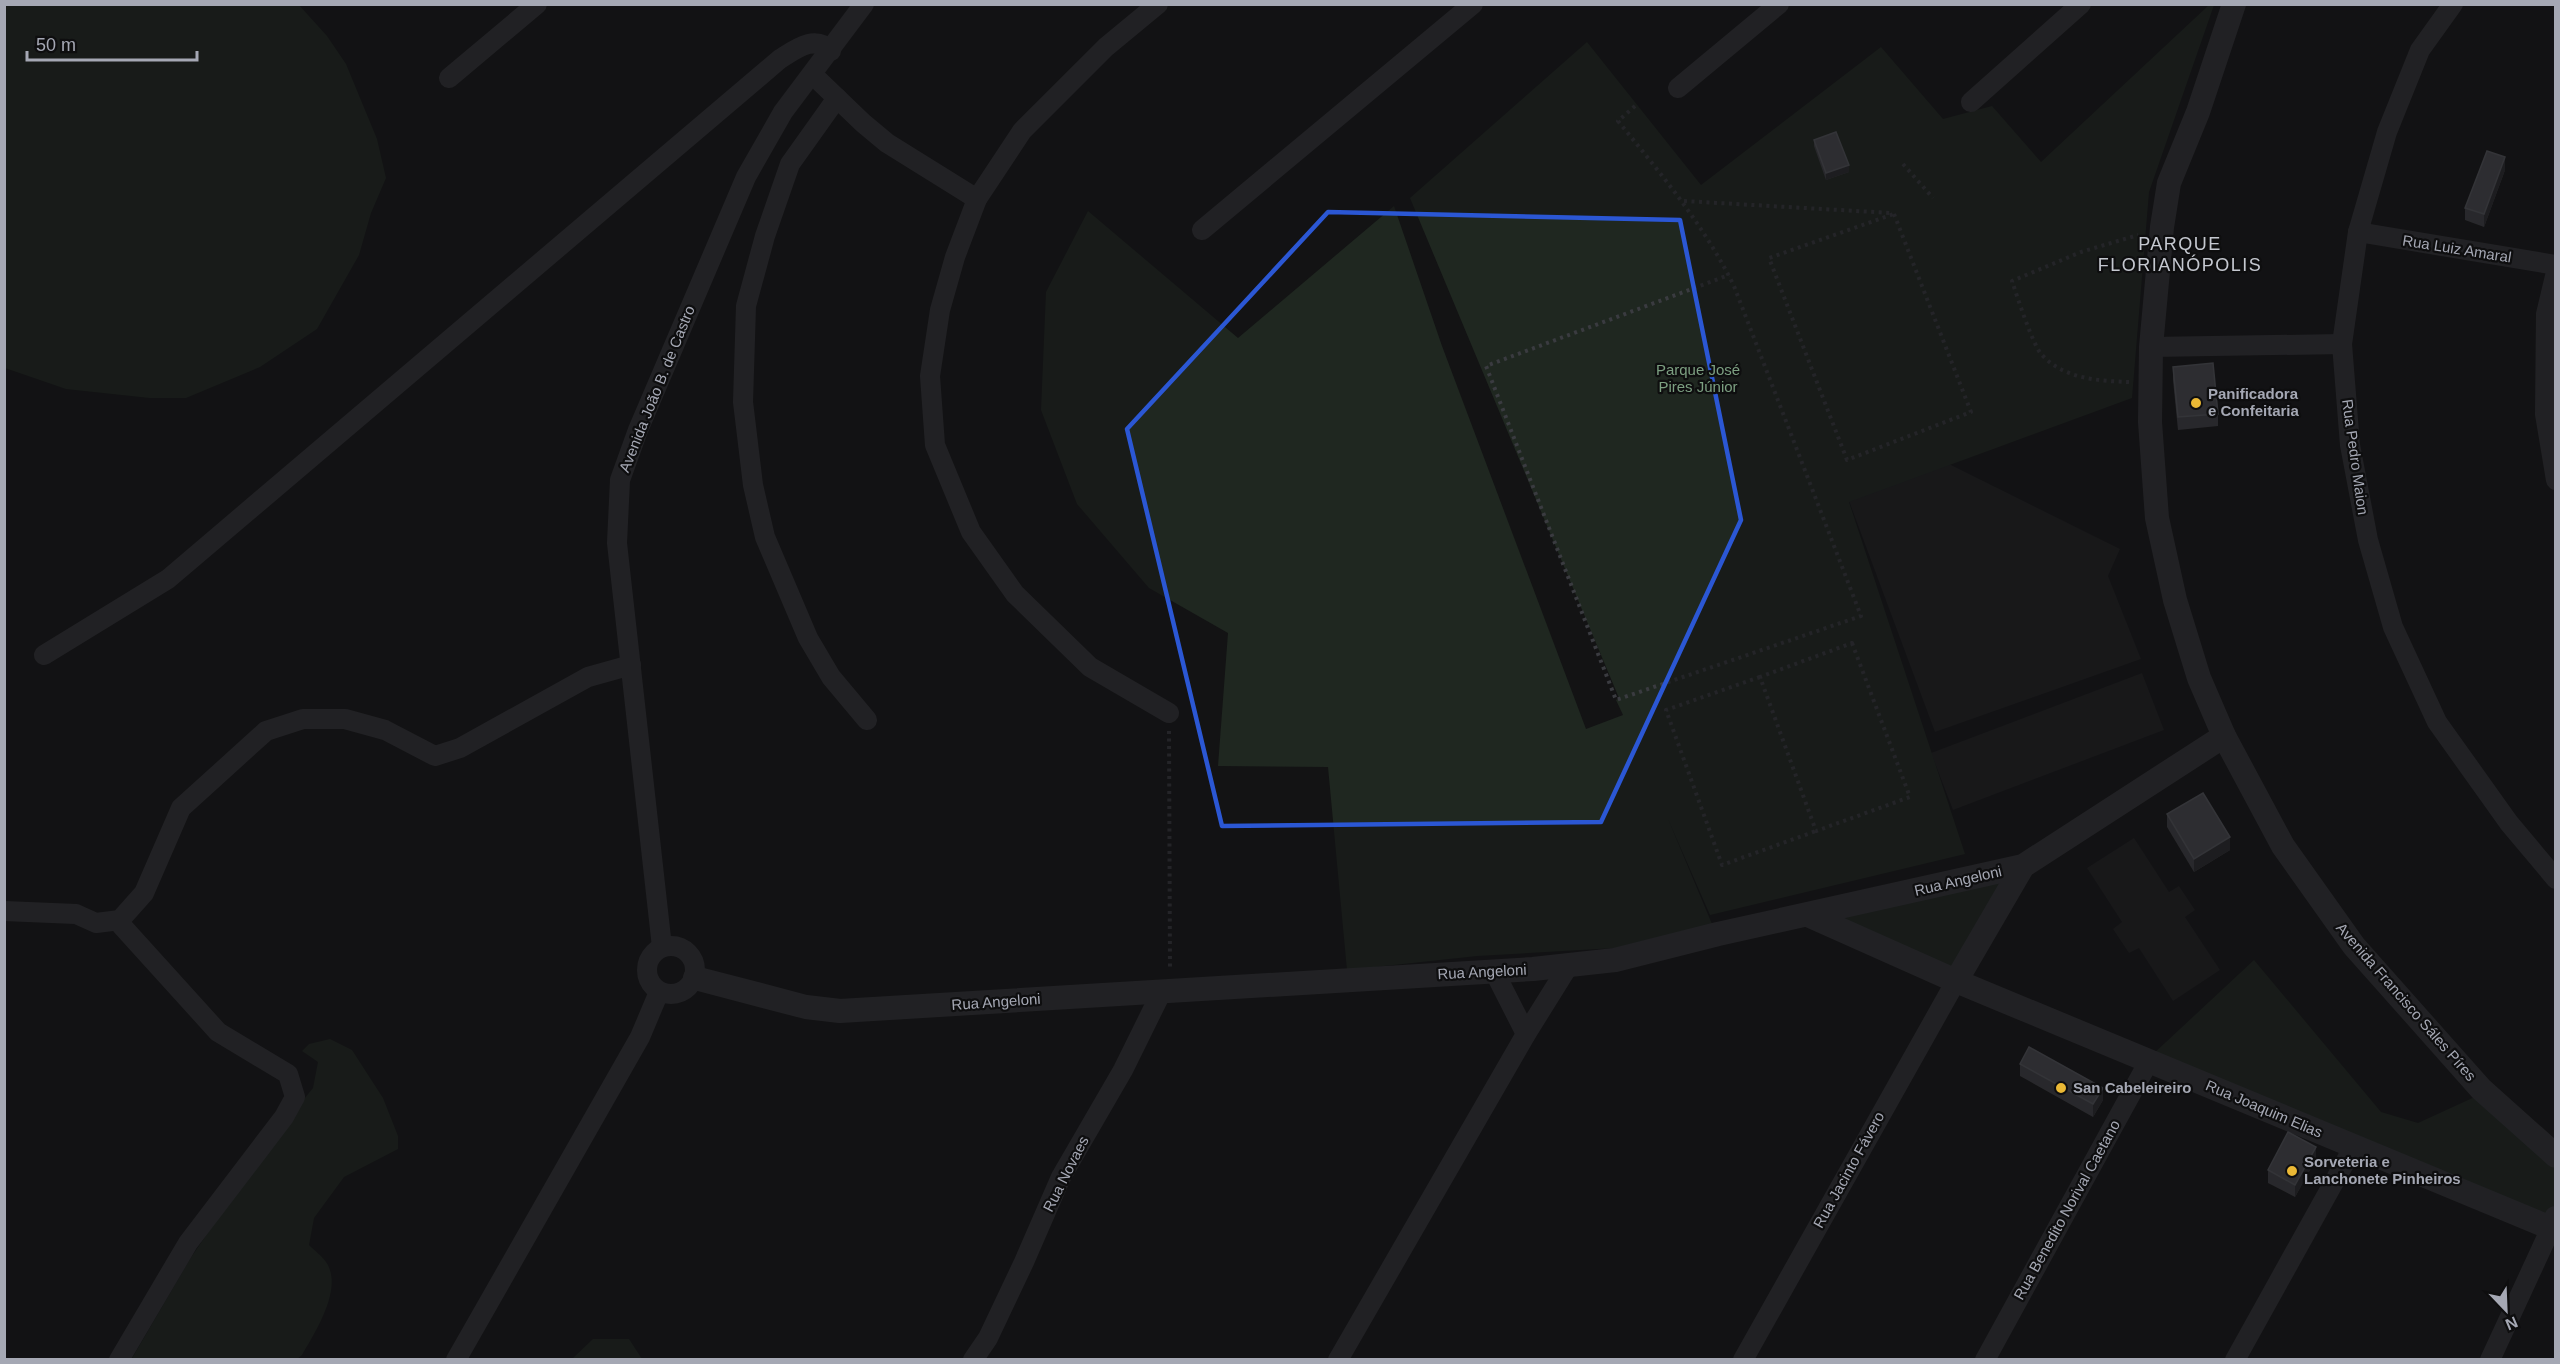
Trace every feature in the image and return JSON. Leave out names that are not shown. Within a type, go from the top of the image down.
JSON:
[{"type":"street","points":[[449,78],[537,4]]},
{"type":"street","name":"Avenida João B. de Castro","points":[[662,947],[617,543],[620,480],[638,430],[746,177],[783,112],[831,51],[864,4]]},
{"type":"street","points":[[1158,4],[1106,47],[1022,131],[977,199],[955,257],[940,310],[930,376],[935,445],[971,532],[1015,594],[1090,667],[1169,713]]},
{"type":"street","points":[[1202,230],[1473,4]]},
{"type":"street","points":[[1678,88],[1779,4]]},
{"type":"street","points":[[1971,102],[2081,4]]},
{"type":"street","name":"Avenida Francisco Sáles Píres","points":[[2234,4],[2198,112],[2169,183],[2162,228],[2151,347],[2150,422],[2157,518],[2175,600],[2195,667],[2224,736],[2283,846],[2354,946],[2481,1089],[2556,1156]]},
{"type":"street","name":"Rua Pedro Maion","points":[[2452,4],[2420,50],[2387,132],[2358,232],[2342,344],[2350,445],[2368,540],[2393,627],[2436,722],[2509,823],[2556,879]]},
{"type":"street","points":[[44,655],[168,579],[780,59],[806,44],[820,43],[831,51]]},
{"type":"street","points":[[813,75],[887,143],[977,199]]},
{"type":"street","points":[[837,98],[790,164],[765,236],[746,306],[743,402],[753,485],[765,537],[808,638],[831,677],[867,720]]},
{"type":"street","name":"Rua Luiz Amaral","points":[[2358,232],[2556,265]]},
{"type":"street","points":[[2556,272],[2547,314],[2545,414],[2556,480]]},
{"type":"street","points":[[2151,347],[2342,344]]},
{"type":"street","points":[[4,911],[76,914],[96,923],[120,920],[144,894],[181,808],[266,731],[303,718],[345,719],[385,730],[435,756],[460,748],[588,677],[631,665]]},
{"type":"street","name":"Rua Angeloni","points":[[695,978],[806,1007],[840,1011],[1494,971],[1615,960],[1718,934],[2023,866],[2224,736]]},
{"type":"street","points":[[1956,981],[2023,866]]},
{"type":"street","name":"Rua Joaquim Elias","points":[[1808,915],[1956,981],[2354,1146],[2554,1225]]},
{"type":"street","points":[[119,1359],[188,1243],[284,1117],[296,1097],[288,1074],[218,1032],[122,926],[120,920]]},
{"type":"street","points":[[662,947],[680,947],[694,960],[695,978],[684,992],[676,995],[659,992],[651,984],[647,974],[648,963],[653,954],[662,947]]},
{"type":"street","points":[[1338,1359],[1526,1034],[1569,965]]},
{"type":"street","points":[[1494,971],[1526,1034]]},
{"type":"street","name":"Rua Jacinto Fávero","points":[[1743,1359],[1956,981]]},
{"type":"street","name":"Rua Novaes","points":[[973,1359],[992,1329],[1061,1178],[1166,991]]},
{"type":"street","points":[[456,1359],[640,1037],[659,992]]},
{"type":"street","name":"Rua Benedito Norival Caetano","points":[[1985,1359],[2149,1061]]},
{"type":"street","points":[[2235,1359],[2354,1146]]},
{"type":"street","points":[[2490,1359],[2554,1225]]},
{"type":"path","points":[[1635,106],[1618,121],[1684,201],[1729,275],[1861,616],[1616,700],[1486,366],[1729,275]]},
{"type":"path","points":[[1903,165],[1933,198]]},
{"type":"path","points":[[1684,201],[1894,214]]},
{"type":"path","points":[[1894,214],[1971,412],[1847,460],[1769,258],[1894,214]]},
{"type":"path","points":[[2151,383],[2092,381],[2060,368],[2041,355],[2012,282],[2081,252],[2162,228]]},
{"type":"path","points":[[1852,643],[1910,797],[1722,865],[1666,710],[1760,677],[1852,643]]},
{"type":"path","points":[[1760,677],[1816,831]]},
{"type":"path","points":[[1166,991],[1169,713]]},
{"type":"highlighted area","points":[[1328,212],[1680,220],[1741,520],[1601,822],[1222,826],[1127,429]]},
{"type":"shaded area","points":[[1949,464],[2120,549],[2108,576],[2141,659],[1935,732],[1849,501]]},
{"type":"shaded area","points":[[2142,673],[2164,730],[1953,810],[1931,753]]},
{"type":"shaded area","points":[[2134,838],[2169,892],[2179,886],[2195,910],[2185,917],[2220,970],[2173,1001],[2139,948],[2129,953],[2113,929],[2122,922],[2087,868]]},
{"type":"green space","points":[[4,5],[299,5],[327,36],[346,64],[377,139],[386,178],[371,213],[359,255],[317,329],[260,367],[186,398],[150,398],[66,389],[5,368]]},
{"type":"green space","name":"Parque José Pires Júnior","points":[[2209,5],[2214,5],[2149,192],[2132,398],[1849,502],[1965,854],[1710,915],[1668,819],[1712,924],[1615,948],[1477,956],[1347,970],[1328,767],[1218,766],[1228,633],[1149,588],[1077,504],[1041,410],[1046,292],[1088,211],[1238,338],[1394,206],[1442,346],[1586,729],[1623,715],[1616,700],[1619,698],[1410,198],[1587,42],[1701,185],[1881,47],[1943,119],[1992,106],[2041,162]]},
{"type":"green space","points":[[2011,875],[1953,973],[1827,917]]},
{"type":"green space","points":[[2254,960],[2381,1112],[2418,1123],[2479,1095],[2555,1163],[2555,1206],[2548,1220],[2151,1056]]},
{"type":"green space","points":[[330,1039],[352,1050],[383,1098],[398,1136],[398,1149],[344,1177],[314,1218],[309,1245],[326,1262],[331,1273],[332,1284],[326,1310],[302,1355],[296,1360],[131,1360],[190,1259],[273,1137],[313,1088],[318,1062],[302,1051],[309,1044]]},
{"type":"green space","points":[[593,1339],[629,1339],[642,1359],[572,1359]]},
{"type":"building","points":[[1836,132],[1849,165],[1826,173],[1814,140]]},
{"type":"building","points":[[2487,151],[2505,157],[2484,214],[2465,208]]},
{"type":"building","name":"Panificadora e Confeitaria","points":[[2213,363],[2218,414],[2178,417],[2173,367]]},
{"type":"building","points":[[2203,793],[2230,837],[2194,859],[2167,814]]},
{"type":"building","points":[[2029,1047],[2103,1088],[2093,1104],[2020,1064]]},
{"type":"building","points":[[2288,1132],[2316,1147],[2295,1185],[2268,1170]]},
{"type":"place","name":"Panificadora e Confeitaria","points":[[2196,403]]},
{"type":"place","name":"San Cabeleireiro","points":[[2061,1088]]},
{"type":"place","name":"Sorveteria e Lanchonete Pinheiros","points":[[2292,1171]]},
{"type":"district","name":"PARQUE FLORIANÓPOLIS","points":[[2180,254]]}]
